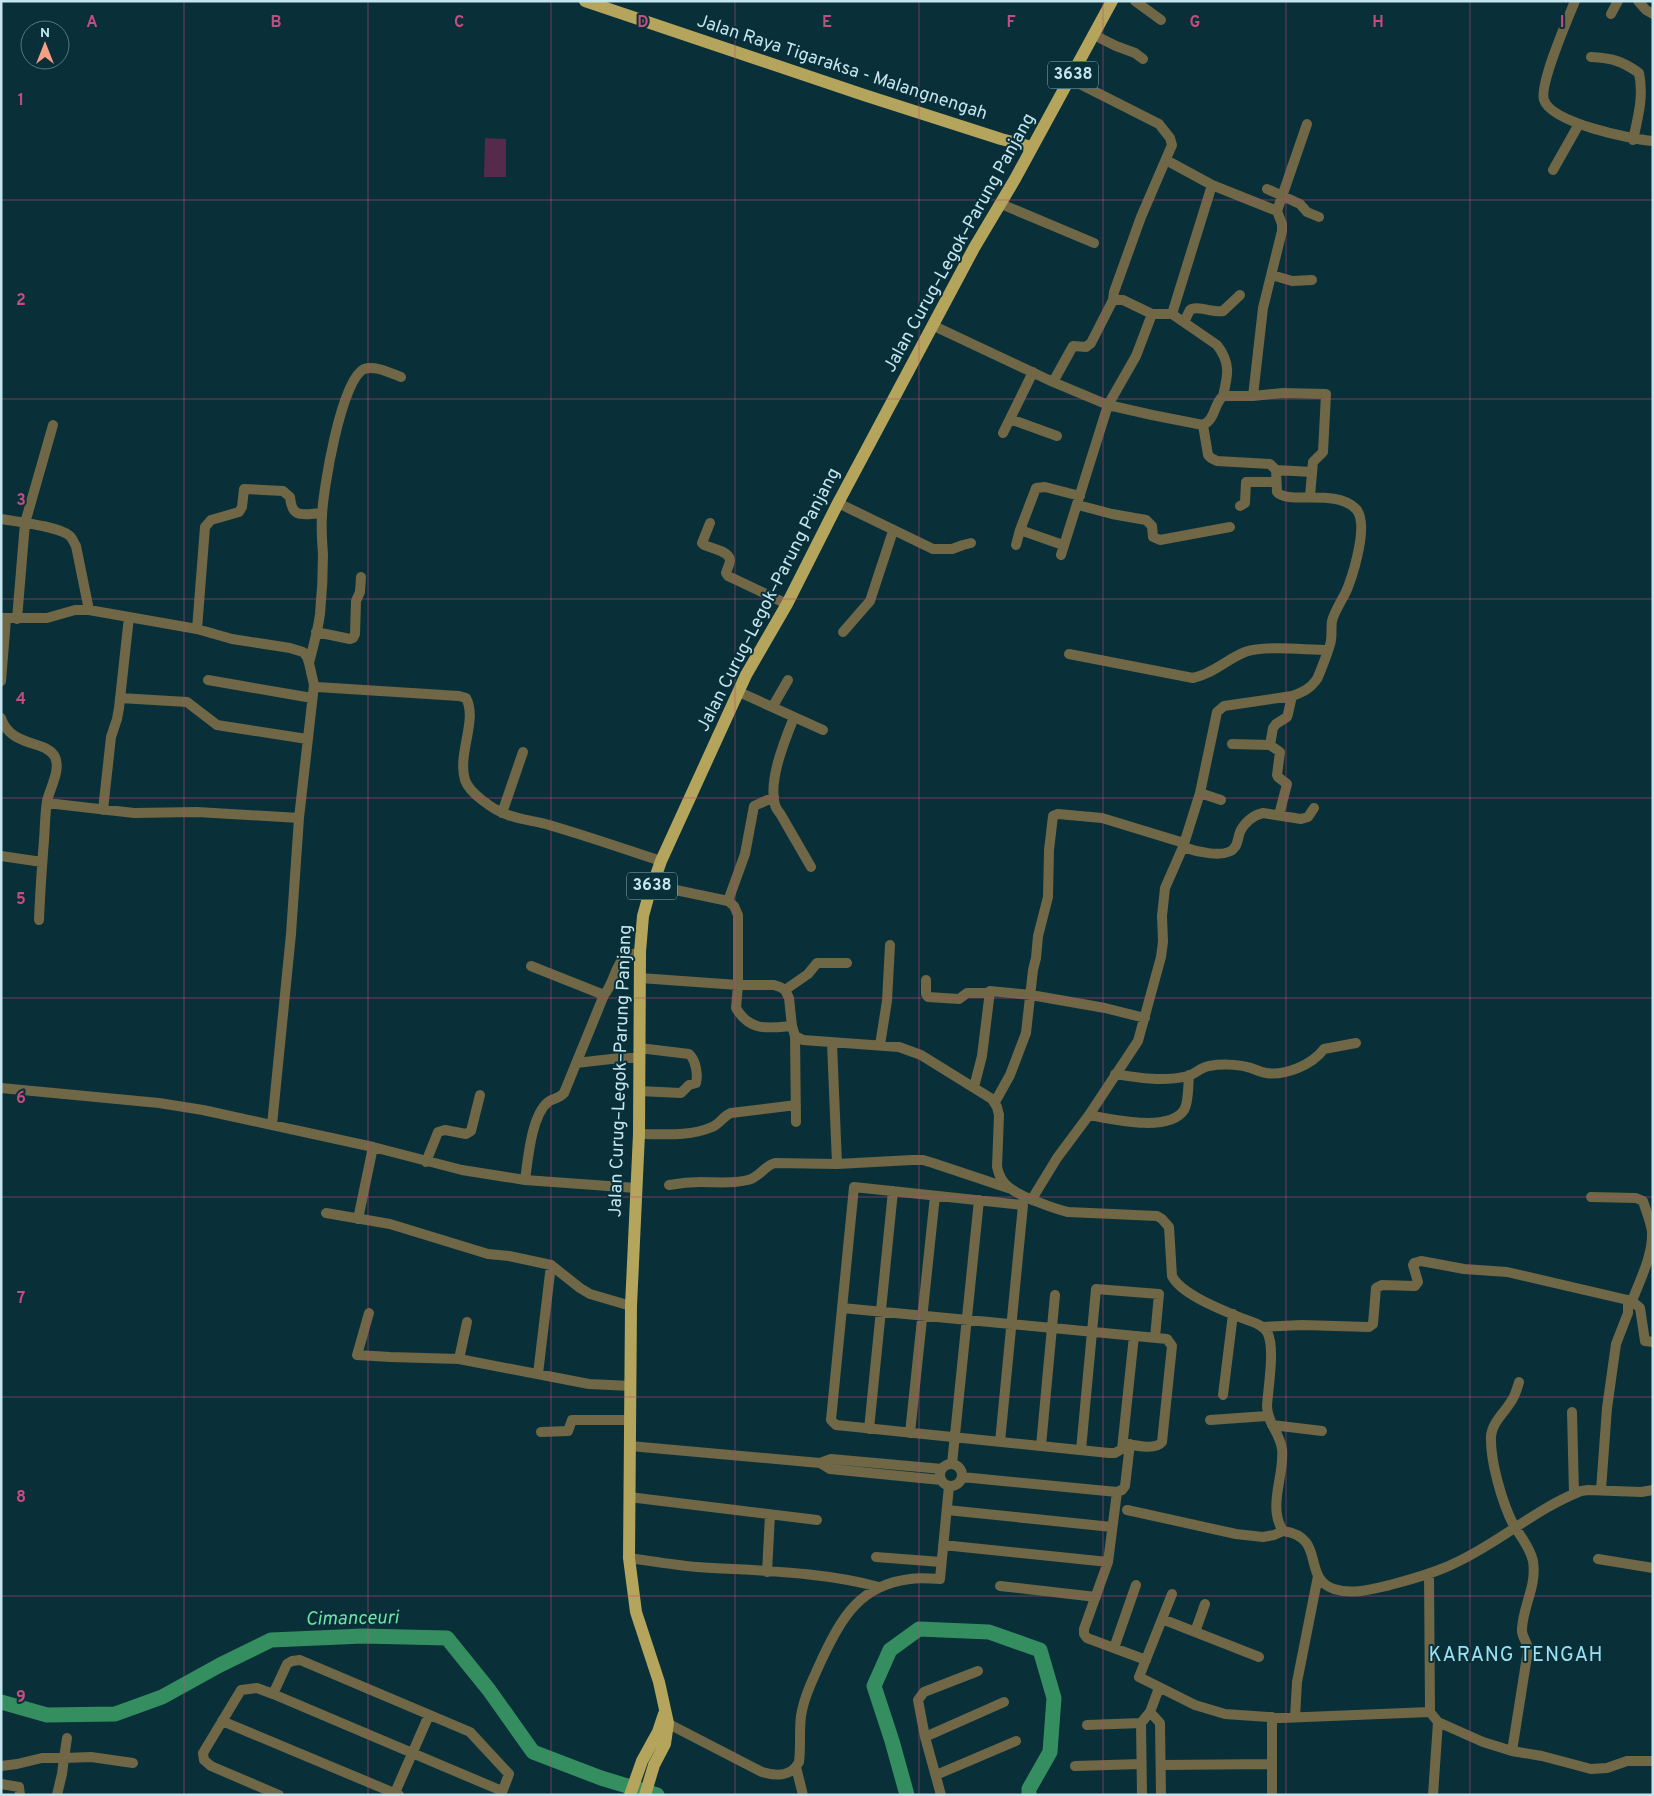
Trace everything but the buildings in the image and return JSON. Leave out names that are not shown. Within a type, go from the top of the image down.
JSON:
[{"type":"main road","name":"Jalan Raya Tigaraksa - Malangnengah","points":[[585,1],[854,92],[1001,139],[1032,147]]},
{"type":"main road","name":"Jalan Curug–Legok–Parung Panjang","points":[[648,1763],[665,1744],[665,1718],[659,1682],[636,1612],[628,1558],[631,1306],[639,1134],[640,952],[643,916],[661,861],[746,675],[788,604],[838,503],[974,248],[1001,204],[1112,1]]},
{"type":"main road","name":"3638","points":[[632,1791],[648,1763]]},
{"type":"main road","name":"3638","points":[[646,1793],[648,1763]]},
{"type":"street","points":[[1135,1],[1162,20]]},
{"type":"street","points":[[1575,1],[1555,52],[1543,94],[1545,102],[1560,116],[1579,124],[1632,140],[1653,141]]},
{"type":"street","points":[[1611,14],[1618,1]]},
{"type":"street","points":[[1638,1],[1646,10],[1653,14]]},
{"type":"street","points":[[1094,35],[1122,49],[1135,53],[1143,59]]},
{"type":"street","points":[[1591,57],[1610,58],[1626,64],[1640,73],[1642,100],[1632,140]]},
{"type":"street","points":[[1054,382],[1073,346],[1086,347],[1091,343],[1113,300],[1114,292],[1141,217],[1172,145],[1170,138],[1159,124],[1070,79]]},
{"type":"street","points":[[1253,396],[1263,308],[1282,231],[1282,224],[1277,211],[1307,124]]},
{"type":"street","points":[[1554,170],[1579,124]]},
{"type":"street","points":[[1166,160],[1212,185],[1277,211]]},
{"type":"street","points":[[1172,314],[1212,185]]},
{"type":"street","points":[[1267,189],[1302,205],[1310,215],[1319,217]]},
{"type":"street","points":[[1001,204],[1094,243]]},
{"type":"street","points":[[1272,276],[1292,281],[1312,280]]},
{"type":"street","points":[[1184,322],[1190,310],[1200,308],[1223,311],[1240,295]]},
{"type":"street","points":[[1113,300],[1123,300],[1152,314],[1172,314],[1211,340],[1223,352],[1228,366],[1223,396]]},
{"type":"street","points":[[1020,530],[1062,550],[1108,405],[1136,356],[1152,314]]},
{"type":"street","points":[[934,326],[1108,405],[1152,416],[1203,425],[1212,418],[1218,400],[1223,396],[1283,393],[1326,394],[1323,452],[1313,462],[1310,496]]},
{"type":"street","points":[[272,1125],[291,934],[299,818],[314,685],[310,663],[320,617],[323,579],[322,513],[338,420],[352,384],[361,371],[370,368],[401,377]]},
{"type":"street","points":[[1003,433],[1033,372]]},
{"type":"street","points":[[1010,419],[1057,436]]},
{"type":"street","points":[[17,619],[25,523],[53,425]]},
{"type":"street","points":[[1203,425],[1208,455],[1217,461],[1270,464],[1276,470],[1312,472]]},
{"type":"street","points":[[1032,1200],[1057,1158],[1089,1115],[1138,1041],[1162,950],[1162,916],[1166,888],[1200,794],[1216,715],[1219,709],[1224,706],[1292,696],[1303,692],[1315,681],[1328,650],[1331,641],[1332,621],[1348,588],[1361,538],[1360,518],[1357,510],[1348,504],[1330,498],[1310,496],[1283,497],[1277,492],[1276,470]]},
{"type":"street","points":[[1240,506],[1245,503],[1246,482],[1276,482]]},
{"type":"street","points":[[1016,545],[1034,491],[1039,487],[1045,486],[1112,514],[1146,520],[1151,523],[1153,537],[1160,540],[1230,528]]},
{"type":"street","points":[[197,628],[205,527],[211,520],[239,512],[242,507],[244,489],[283,491],[290,498],[291,508],[294,512],[301,514],[322,513]]},
{"type":"street","points":[[838,503],[933,550],[952,549],[971,544]]},
{"type":"street","points":[[1,519],[61,532],[72,538],[76,546],[89,610]]},
{"type":"street","points":[[710,523],[702,543],[704,546],[729,557],[730,561],[726,573],[728,576],[788,604]]},
{"type":"street","points":[[843,632],[870,600],[893,531]]},
{"type":"street","points":[[316,632],[353,638],[355,634],[356,600],[360,592],[361,577]]},
{"type":"street","points":[[1,681],[3,618],[47,618],[75,610],[89,610],[197,628],[232,639],[290,648],[303,652],[310,663]]},
{"type":"street","points":[[103,810],[111,736],[118,719],[129,618]]},
{"type":"street","points":[[1068,654],[1193,678],[1205,675],[1239,654],[1253,650],[1328,650]]},
{"type":"street","points":[[208,680],[312,698]]},
{"type":"street","points":[[773,706],[788,680]]},
{"type":"street","points":[[314,685],[336,689],[459,696],[466,698],[470,713],[463,769],[465,781],[476,796],[502,813],[576,833],[661,861]]},
{"type":"street","points":[[739,692],[823,730]]},
{"type":"street","points":[[1270,745],[1273,728],[1287,717],[1292,696]]},
{"type":"street","points":[[120,698],[187,702],[217,725],[307,739]]},
{"type":"street","points":[[794,717],[778,762],[774,797],[775,808],[811,867]]},
{"type":"street","points":[[1,718],[6,729],[16,737],[53,753],[57,765],[47,802],[39,920]]},
{"type":"street","points":[[1232,744],[1270,745],[1280,752],[1277,775],[1287,784],[1279,815]]},
{"type":"street","points":[[502,813],[523,752]]},
{"type":"street","points":[[1200,794],[1221,800]]},
{"type":"street","points":[[728,901],[745,854],[754,806],[774,797]]},
{"type":"street","points":[[47,802],[134,814],[197,812],[299,818]]},
{"type":"street","points":[[995,1102],[1010,1075],[1023,1042],[1038,936],[1048,896],[1049,850],[1053,816],[1058,814],[1102,818],[1206,853],[1227,853],[1236,846],[1240,832],[1248,820],[1263,813],[1304,818],[1308,817],[1314,808]]},
{"type":"street","points":[[1,856],[42,862]]},
{"type":"street","points":[[652,885],[728,901],[734,906],[738,915],[738,985],[736,1008],[739,1014],[750,1024],[794,1031],[803,1040],[899,1047],[921,1055],[995,1102],[1000,1115],[997,1166],[1002,1181],[1008,1188]]},
{"type":"street","points":[[880,1045],[887,1001],[890,945]]},
{"type":"street","points":[[525,1180],[534,1125],[548,1102],[559,1098],[564,1093],[604,995],[611,987],[623,958],[640,952]]},
{"type":"street","points":[[785,990],[808,974],[817,963],[847,963]]},
{"type":"street","points":[[531,966],[604,995]]},
{"type":"street","points":[[640,978],[738,985],[774,985],[785,990],[789,998],[794,1031],[796,1122]]},
{"type":"street","points":[[926,980],[926,994],[928,997],[959,999],[967,993],[989,993],[994,991],[1031,995],[1105,1008],[1145,1018]]},
{"type":"street","points":[[974,1087],[982,1056],[989,993]]},
{"type":"street","points":[[832,1043],[837,1164]]},
{"type":"street","points":[[1115,1074],[1153,1080],[1189,1075],[1207,1066],[1245,1066],[1266,1073],[1282,1072],[1310,1062],[1318,1057],[1324,1049],[1356,1043]]},
{"type":"street","points":[[576,1063],[620,1058],[639,1053],[689,1054],[694,1060],[696,1083],[689,1085],[681,1093],[639,1091]]},
{"type":"street","points":[[1089,1115],[1137,1124],[1172,1120],[1180,1115],[1185,1108],[1189,1075]]},
{"type":"street","points":[[1,1088],[159,1103],[204,1110],[373,1147],[462,1170],[525,1180],[636,1188]]},
{"type":"street","points":[[426,1162],[438,1132],[445,1130],[470,1133],[480,1095]]},
{"type":"street","points":[[639,1134],[682,1135],[713,1127],[731,1113],[796,1105]]},
{"type":"street","points":[[358,1219],[373,1147]]},
{"type":"street","points":[[669,1185],[690,1182],[724,1183],[746,1180],[757,1177],[768,1166],[775,1163],[837,1164],[923,1160],[1008,1188],[1044,1206],[1068,1212],[1157,1216],[1169,1226],[1172,1276],[1175,1282],[1188,1293],[1262,1327],[1302,1325],[1369,1327],[1373,1324],[1376,1288],[1382,1285],[1415,1286],[1418,1282],[1413,1266],[1414,1263],[1420,1261],[1464,1269],[1507,1272],[1630,1300],[1640,1308],[1645,1341],[1653,1342]]},
{"type":"street","points":[[1000,1442],[1023,1205],[854,1187],[832,1420],[836,1425],[869,1429],[954,1437],[1000,1442],[1081,1450],[1115,1453],[1127,1444]]},
{"type":"street","points":[[869,1429],[893,1191]]},
{"type":"street","points":[[910,1433],[935,1196]]},
{"type":"street","points":[[1591,1198],[1636,1198],[1643,1201],[1652,1231],[1643,1274],[1630,1300],[1628,1313],[1616,1344],[1607,1408],[1601,1490]]},
{"type":"street","points":[[952,1464],[979,1200]]},
{"type":"street","points":[[326,1213],[401,1226],[452,1244],[488,1254],[551,1265],[590,1294],[631,1306]]},
{"type":"street","points":[[538,1374],[551,1265]]},
{"type":"street","points":[[1081,1450],[1096,1289],[1159,1294],[1155,1338]]},
{"type":"street","points":[[1041,1446],[1055,1294]]},
{"type":"street","points":[[842,1308],[1166,1339],[1172,1346],[1162,1442],[1155,1447],[1127,1444]]},
{"type":"street","points":[[369,1313],[357,1355],[459,1359],[589,1384],[631,1386]]},
{"type":"street","points":[[1224,1395],[1233,1314]]},
{"type":"street","points":[[459,1359],[467,1322]]},
{"type":"street","points":[[1262,1327],[1269,1336],[1270,1420],[1282,1448],[1276,1503],[1278,1521],[1283,1531]]},
{"type":"street","points":[[962,1477],[1117,1492],[1122,1490],[1125,1486],[1134,1336]]},
{"type":"street","points":[[1512,1751],[1528,1650],[1522,1629],[1525,1612],[1531,1596],[1534,1568],[1528,1549],[1508,1513],[1499,1484],[1492,1451],[1491,1434],[1498,1419],[1512,1402],[1520,1382]]},
{"type":"street","points":[[1572,1412],[1574,1494]]},
{"type":"street","points":[[541,1432],[568,1431],[572,1420],[630,1420]]},
{"type":"street","points":[[1210,1420],[1270,1420],[1322,1431]]},
{"type":"street","points":[[630,1446],[820,1463],[830,1469],[944,1478],[958,1484],[962,1477],[961,1469],[957,1465],[946,1464],[944,1478],[946,1510],[940,1579],[911,1578],[879,1587],[870,1591],[853,1606],[831,1640],[811,1683],[801,1716],[800,1754],[796,1767],[792,1771],[775,1775],[762,1772],[665,1718]]},
{"type":"street","points":[[1127,1510],[1236,1534],[1263,1537],[1274,1536],[1283,1531],[1299,1535],[1311,1552],[1318,1576],[1326,1585],[1349,1592],[1371,1590],[1429,1574],[1455,1563],[1515,1528],[1529,1517],[1574,1494],[1588,1490],[1641,1492],[1653,1490]]},
{"type":"street","points":[[1117,1492],[1108,1562],[1084,1629],[1084,1634],[1086,1638],[1146,1660]]},
{"type":"street","points":[[628,1496],[816,1520]]},
{"type":"street","points":[[946,1510],[1112,1527]]},
{"type":"street","points":[[767,1572],[770,1515]]},
{"type":"street","points":[[943,1545],[1108,1562]]},
{"type":"street","points":[[876,1557],[941,1562]]},
{"type":"street","points":[[628,1558],[693,1567],[823,1576],[855,1580],[879,1587]]},
{"type":"street","points":[[1598,1559],[1653,1568]]},
{"type":"street","points":[[1429,1574],[1430,1712],[1438,1722],[1483,1742],[1512,1751],[1596,1770],[1627,1761],[1653,1761]]},
{"type":"street","points":[[1295,1718],[1296,1682],[1306,1643],[1318,1576]]},
{"type":"street","points":[[1114,1648],[1136,1585]]},
{"type":"street","points":[[1000,1586],[1096,1597]]},
{"type":"street","points":[[1172,1594],[1139,1677],[1195,1705],[1226,1714],[1295,1718],[1430,1712]]},
{"type":"street","points":[[1195,1632],[1205,1604]]},
{"type":"street","points":[[1162,1619],[1259,1657]]},
{"type":"street","points":[[272,1694],[287,1664],[292,1660],[300,1660],[470,1732],[509,1774],[501,1793],[412,1753],[257,1688],[241,1690],[203,1753],[204,1760],[210,1766],[277,1794]]},
{"type":"street","points":[[940,1795],[918,1706],[920,1695],[928,1690],[978,1671]]},
{"type":"street","points":[[1142,1795],[1142,1723],[1150,1712],[1159,1688]]},
{"type":"street","points":[[925,1737],[1004,1702]]},
{"type":"street","points":[[1150,1712],[1160,1723],[1161,1795]]},
{"type":"street","points":[[222,1721],[396,1794],[429,1715]]},
{"type":"street","points":[[1272,1717],[1272,1795]]},
{"type":"street","points":[[1433,1795],[1438,1722]]},
{"type":"street","points":[[1087,1724],[1142,1723]]},
{"type":"street","points":[[57,1795],[67,1738]]},
{"type":"street","points":[[936,1775],[1016,1742]]},
{"type":"street","points":[[1,1766],[42,1758],[91,1757],[133,1763]]},
{"type":"street","points":[[1076,1766],[1142,1764]]},
{"type":"street","points":[[1161,1765],[1272,1764]]},
{"type":"street","points":[[796,1767],[803,1795]]},
{"type":"street","points":[[1,1784],[19,1787],[20,1795]]},
{"type":"shaded area","points":[[485,138],[506,139],[506,177],[484,177]]},
{"type":"waterway","name":"Cimanceuri","points":[[907,1795],[874,1686],[890,1650],[919,1629],[989,1632],[1040,1650],[1054,1698],[1050,1752],[1029,1789],[1029,1795]]},
{"type":"waterway","name":"Cimanceuri","points":[[1,1702],[47,1715],[115,1714],[162,1697],[271,1640],[363,1636],[447,1638],[489,1690],[533,1752],[601,1778],[657,1795]]},
{"type":"district","name":"KARANG TENGAH","points":[[1516,1656]]}]
